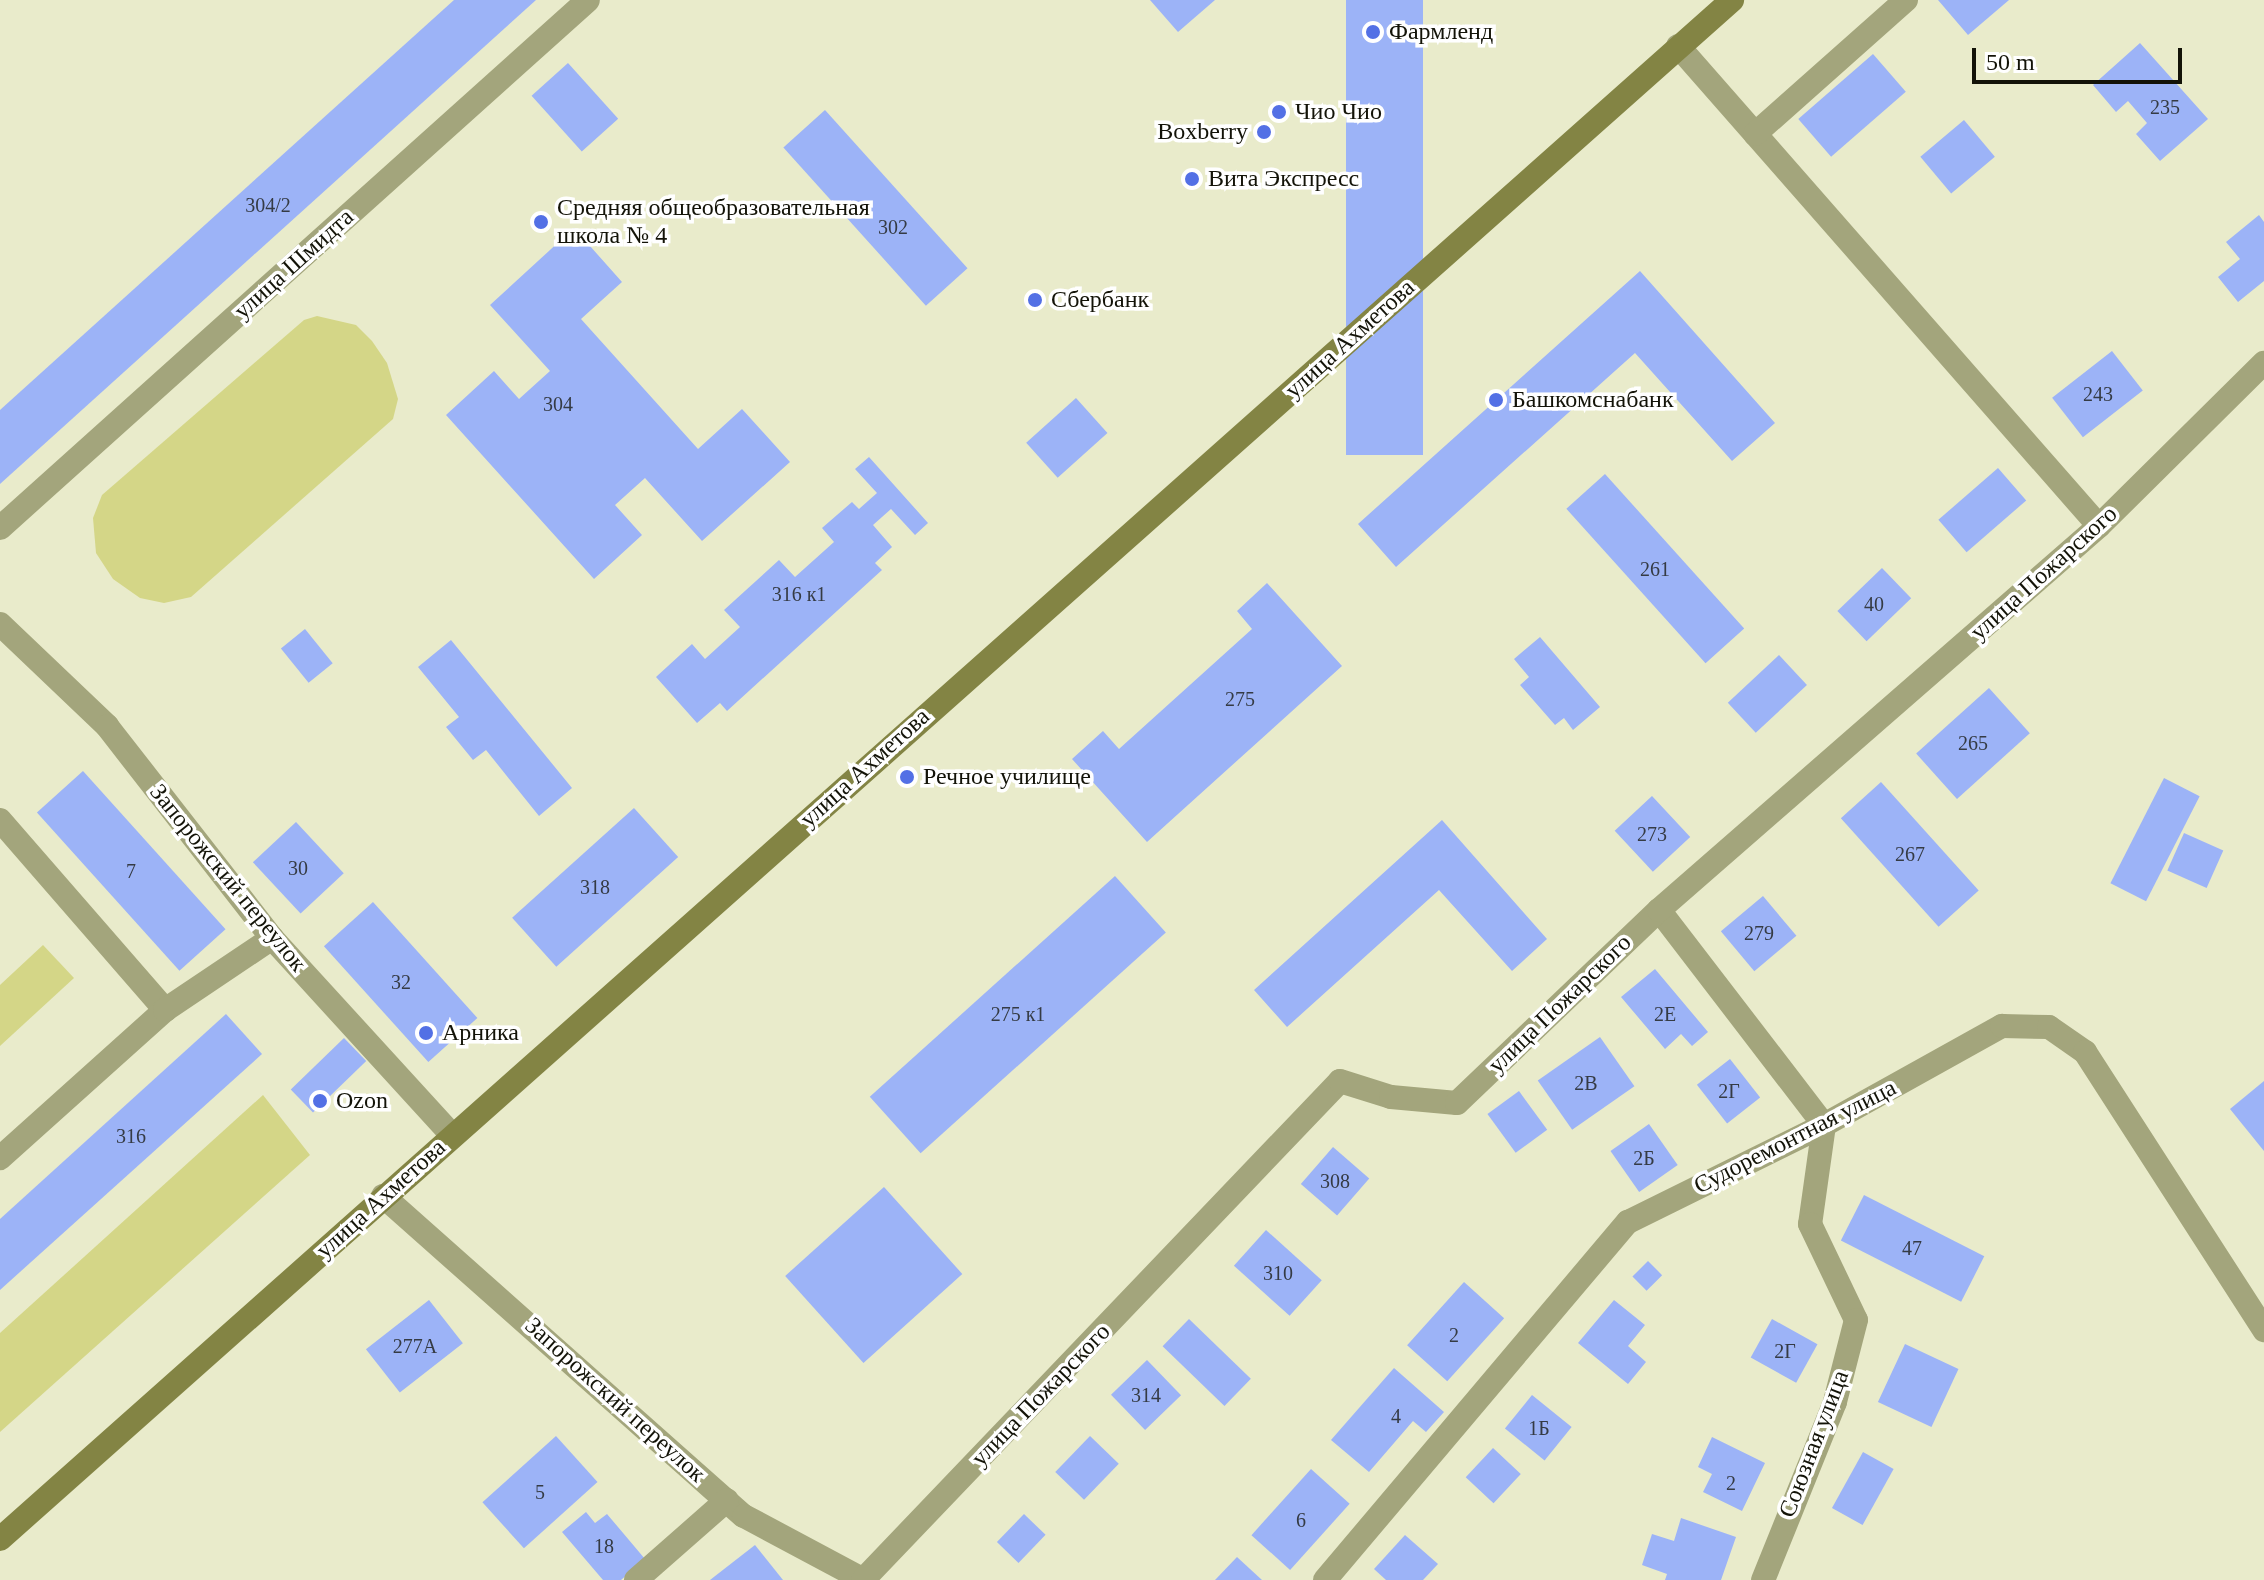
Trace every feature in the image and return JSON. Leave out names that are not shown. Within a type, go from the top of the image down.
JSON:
[{"type":"main road","name":"улица Ахметова","points":[[0,1539],[1732,0]]},
{"type":"street","name":"улица Шмидта","points":[[0,528],[588,0]]},
{"type":"street","points":[[1755,134],[1906,0]]},
{"type":"street","points":[[1678,46],[2099,526]]},
{"type":"street","name":"улица Пожарского","points":[[864,1580],[1340,1081],[1391,1097],[1457,1103],[1659,910],[2099,526],[2264,363]]},
{"type":"street","name":"Запорожский переулок","points":[[0,624],[107,726],[272,938],[452,1135]]},
{"type":"street","points":[[0,820],[165,1010]]},
{"type":"street","points":[[1659,910],[1824,1125]]},
{"type":"street","points":[[0,1158],[165,1010],[272,938]]},
{"type":"street","name":"Судоремонтная улица","points":[[1325,1580],[1628,1222],[1824,1125],[2002,1026],[2049,1027],[2085,1052],[2264,1330]]},
{"type":"street","name":"Союзная улица","points":[[1763,1580],[1835,1402],[1856,1320],[1810,1224],[1824,1125]]},
{"type":"street","name":"Запорожский переулок","points":[[383,1196],[744,1516],[864,1580]]},
{"type":"street","points":[[636,1580],[727,1500]]},
{"type":"green space","points":[[317,316],[356,325],[372,341],[387,363],[398,399],[393,419],[191,597],[164,603],[140,598],[113,579],[96,553],[93,518],[102,495],[304,320]]},
{"type":"green space","points":[[43,945],[74,978],[0,1046],[0,985]]},
{"type":"green space","points":[[263,1095],[310,1155],[0,1432],[0,1333]]},
{"type":"building","points":[[454,0],[536,0],[0,484],[0,410]]},
{"type":"building","points":[[1150,0],[1215,0],[1178,32]]},
{"type":"building","points":[[1346,0],[1423,0],[1423,455],[1346,455]]},
{"type":"building","points":[[1938,0],[2009,0],[1968,35]]},
{"type":"building","points":[[2140,43],[2208,119],[2160,161],[2136,134],[2147,123],[2128,101],[2116,112],[2093,85]]},
{"type":"building","points":[[1873,54],[1906,92],[1831,157],[1798,119]]},
{"type":"building","points":[[568,63],[618,119],[582,152],[532,96]]},
{"type":"building","points":[[825,110],[968,268],[926,306],[783,147]]},
{"type":"building","points":[[1964,120],[1995,157],[1951,193],[1920,157]]},
{"type":"building","points":[[2259,215],[2264,222],[2264,281],[2238,302],[2218,277],[2240,259],[2226,242]]},
{"type":"building","points":[[574,228],[622,282],[581,319],[698,449],[742,409],[790,462],[702,541],[645,478],[615,505],[642,535],[594,579],[446,415],[494,371],[519,399],[550,371],[490,305]]},
{"type":"building","points":[[1640,271],[1775,423],[1732,461],[1635,353],[1396,567],[1358,524]]},
{"type":"building","points":[[2112,351],[2143,390],[2083,437],[2052,398]]},
{"type":"building","points":[[1076,398],[1107,433],[1058,478],[1026,443]]},
{"type":"building","points":[[869,457],[928,523],[915,535],[891,509],[873,525],[892,547],[875,563],[882,570],[727,711],[720,703],[697,723],[656,677],[692,644],[705,659],[740,627],[724,610],[779,560],[795,577],[834,542],[822,528],[852,502],[859,509],[877,493],[855,469]]},
{"type":"building","points":[[1998,468],[2026,500],[1967,552],[1938,520]]},
{"type":"building","points":[[1605,474],[1744,629],[1706,663],[1566,509]]},
{"type":"building","points":[[1882,568],[1911,598],[1867,641],[1837,611]]},
{"type":"building","points":[[1267,583],[1342,666],[1147,842],[1072,759],[1103,731],[1119,749],[1252,629],[1237,611]]},
{"type":"building","points":[[305,629],[333,663],[309,683],[281,649]]},
{"type":"building","points":[[1540,637],[1600,707],[1573,730],[1564,718],[1555,725],[1520,685],[1529,677],[1514,659]]},
{"type":"building","points":[[451,640],[572,788],[539,816],[486,750],[473,760],[446,727],[459,717],[418,667]]},
{"type":"building","points":[[1779,655],[1807,685],[1756,733],[1728,703]]},
{"type":"building","points":[[1989,688],[2030,733],[1957,799],[1916,754]]},
{"type":"building","points":[[83,771],[226,929],[179,971],[37,812]]},
{"type":"building","points":[[2164,778],[2200,796],[2146,901],[2110,883]]},
{"type":"building","points":[[1881,782],[1979,890],[1939,927],[1841,818]]},
{"type":"building","points":[[1652,796],[1690,837],[1653,872],[1615,831]]},
{"type":"building","points":[[634,808],[678,857],[556,967],[512,918]]},
{"type":"building","points":[[1442,820],[1547,939],[1512,971],[1439,890],[1287,1027],[1254,990]]},
{"type":"building","points":[[296,822],[344,873],[301,913],[253,862]]},
{"type":"building","points":[[2184,833],[2223,850],[2207,888],[2167,870]]},
{"type":"building","points":[[1115,876],[1166,932],[921,1153],[870,1097]]},
{"type":"building","points":[[1763,896],[1796,936],[1754,971],[1721,931]]},
{"type":"building","points":[[373,902],[477,1018],[428,1062],[324,946]]},
{"type":"building","points":[[1655,969],[1708,1032],[1692,1046],[1681,1034],[1665,1049],[1621,997]]},
{"type":"building","points":[[226,1014],[262,1054],[0,1290],[0,1219]]},
{"type":"building","points":[[1600,1037],[1634,1086],[1572,1130],[1538,1081]]},
{"type":"building","points":[[344,1038],[366,1061],[313,1112],[291,1089]]},
{"type":"building","points":[[1730,1059],[1760,1098],[1727,1123],[1697,1085]]},
{"type":"building","points":[[2264,1081],[2264,1151],[2230,1109]]},
{"type":"building","points":[[1519,1091],[1547,1130],[1516,1153],[1487,1114]]},
{"type":"building","points":[[1649,1124],[1678,1165],[1639,1192],[1610,1151]]},
{"type":"building","points":[[1333,1147],[1369,1178],[1337,1215],[1301,1184]]},
{"type":"building","points":[[884,1187],[962,1274],[863,1363],[785,1276]]},
{"type":"building","points":[[1864,1195],[1984,1256],[1961,1302],[1841,1240]]},
{"type":"building","points":[[1266,1230],[1322,1280],[1290,1316],[1234,1266]]},
{"type":"building","points":[[1648,1261],[1662,1275],[1647,1291],[1632,1277]]},
{"type":"building","points":[[1464,1282],[1504,1318],[1447,1381],[1407,1345]]},
{"type":"building","points":[[429,1300],[463,1343],[400,1393],[366,1349]]},
{"type":"building","points":[[1614,1300],[1645,1325],[1628,1346],[1646,1362],[1628,1384],[1578,1343]]},
{"type":"building","points":[[1189,1319],[1251,1379],[1224,1406],[1163,1346]]},
{"type":"building","points":[[1772,1319],[1817,1344],[1796,1383],[1751,1357]]},
{"type":"building","points":[[1905,1344],[1958,1369],[1931,1427],[1878,1402]]},
{"type":"building","points":[[1147,1360],[1181,1395],[1145,1430],[1111,1395]]},
{"type":"building","points":[[1394,1368],[1444,1412],[1426,1432],[1413,1421],[1369,1472],[1331,1440]]},
{"type":"building","points":[[1532,1395],[1572,1427],[1545,1461],[1505,1428]]},
{"type":"building","points":[[556,1436],[597,1482],[524,1548],[482,1502]]},
{"type":"building","points":[[1090,1436],[1119,1464],[1084,1500],[1055,1472]]},
{"type":"building","points":[[1712,1437],[1765,1463],[1742,1511],[1703,1492],[1712,1474],[1698,1467]]},
{"type":"building","points":[[1493,1448],[1521,1474],[1494,1503],[1466,1477]]},
{"type":"building","points":[[1863,1452],[1894,1469],[1863,1525],[1832,1508]]},
{"type":"building","points":[[1311,1469],[1350,1504],[1290,1570],[1251,1535]]},
{"type":"building","points":[[586,1512],[595,1523],[607,1514],[645,1559],[621,1580],[603,1580],[562,1532]]},
{"type":"building","points":[[1024,1514],[1046,1535],[1018,1563],[997,1542]]},
{"type":"building","points":[[1681,1518],[1736,1537],[1721,1580],[1665,1580],[1667,1574],[1642,1565],[1652,1534],[1674,1541]]},
{"type":"building","points":[[1405,1535],[1438,1564],[1423,1580],[1386,1580],[1374,1569]]},
{"type":"building","points":[[755,1545],[783,1580],[710,1580]]},
{"type":"building","points":[[1237,1557],[1262,1580],[1215,1580]]},
{"type":"place","name":"Фармленд","points":[[1373,32]]},
{"type":"place","name":"Чио Чио","points":[[1279,112]]},
{"type":"place","name":"Boxberry","points":[[1264,132]]},
{"type":"place","name":"Вита Экспресс","points":[[1192,179]]},
{"type":"place","name":"Средняя общеобразовательная школа № 4","points":[[541,222]]},
{"type":"place","name":"Сбербанк","points":[[1035,300]]},
{"type":"place","name":"Башкомснабанк","points":[[1496,400]]},
{"type":"place","name":"Речное училище","points":[[907,777]]},
{"type":"place","name":"Арника","points":[[426,1033]]},
{"type":"place","name":"Ozon","points":[[320,1101]]}]
